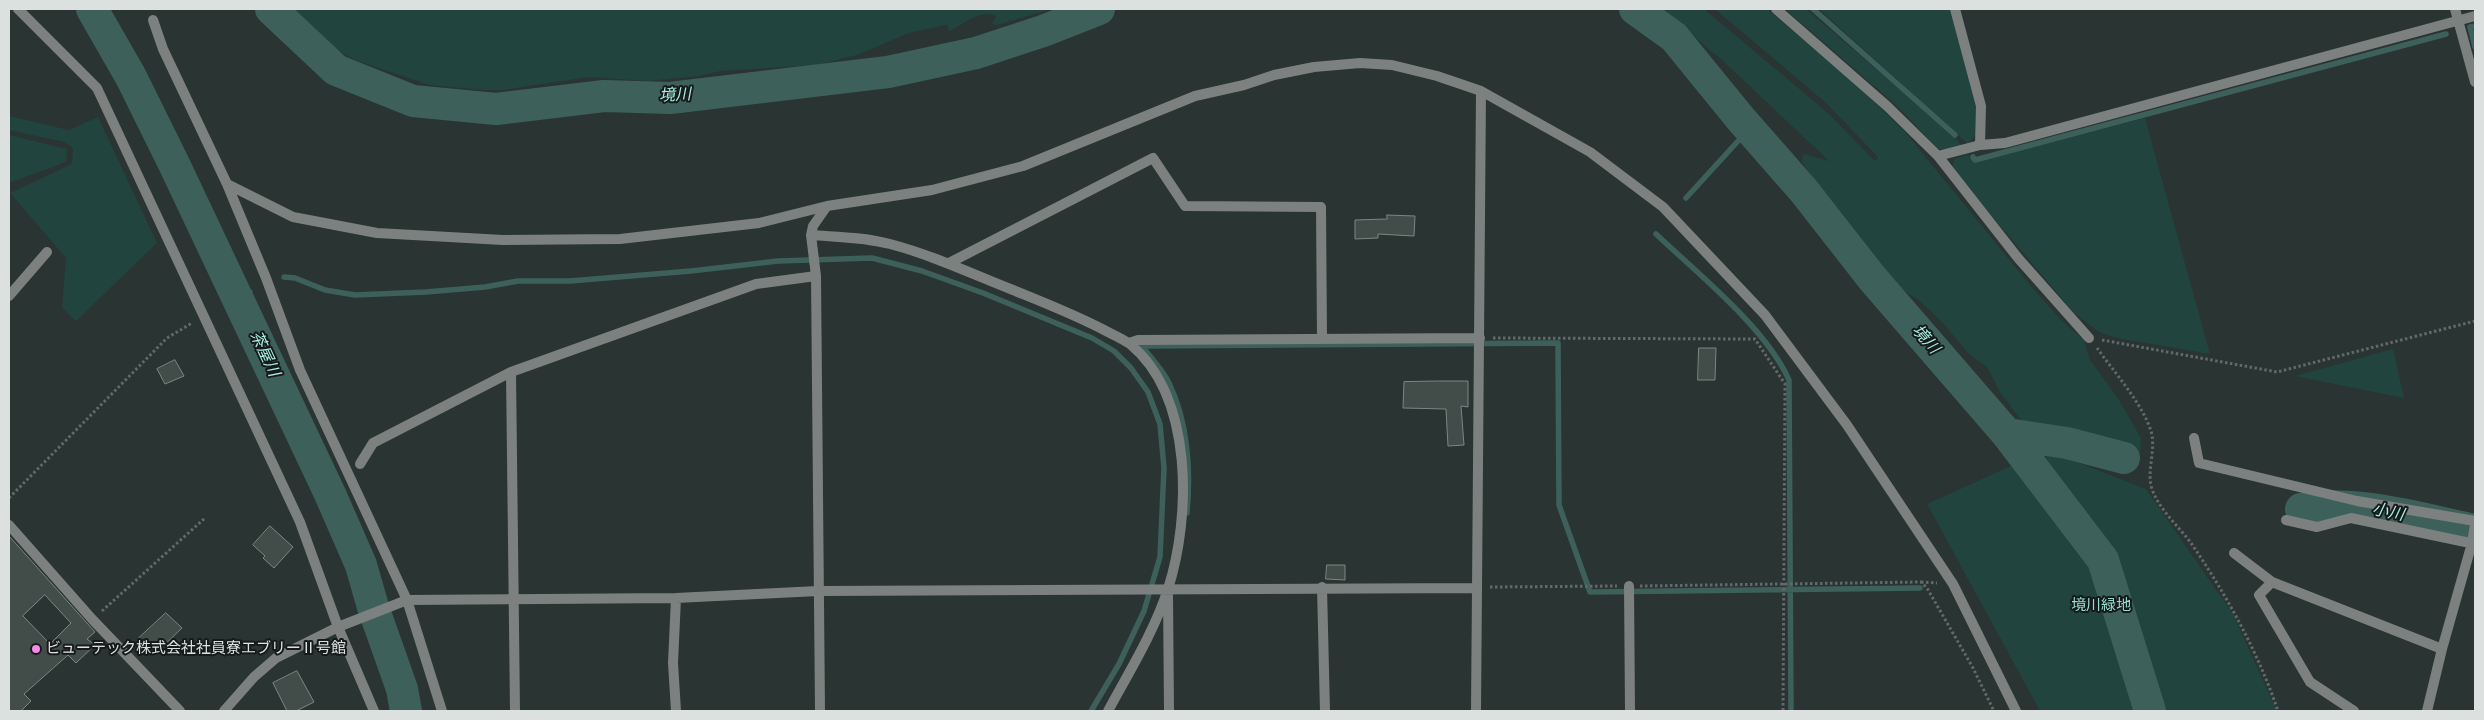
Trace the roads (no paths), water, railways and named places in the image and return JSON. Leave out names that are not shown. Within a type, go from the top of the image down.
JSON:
[{"type":"street","points":[[18,9],[98,88],[205,314],[300,522],[343,626],[374,711]]},
{"type":"street","points":[[1776,9],[1888,106],[1938,156],[2018,258],[2089,338]]},
{"type":"street","points":[[1955,9],[1981,106],[1980,145]]},
{"type":"street","points":[[2455,9],[2475,82]]},
{"type":"street","points":[[1938,156],[1980,145],[2005,143],[2475,16]]},
{"type":"street","points":[[153,20],[163,49],[227,184],[266,278],[300,370],[407,600],[442,711]]},
{"type":"street","points":[[227,184],[292,217],[377,233],[503,240],[620,239],[759,223],[827,206],[932,190],[1022,166],[1195,96],[1244,86],[1274,75],[1314,67],[1360,63],[1392,64],[1437,76],[1481,91],[1590,152],[1664,207],[1765,315],[1847,425],[1953,584],[2016,711]]},
{"type":"street","points":[[1476,711],[1481,91]]},
{"type":"street","points":[[949,263],[1154,158],[1185,206],[1321,207],[1322,339]]},
{"type":"street","points":[[820,711],[816,276],[811,235],[813,226],[827,206]]},
{"type":"street","points":[[811,235],[847,237],[889,244],[949,263],[1081,318],[1129,343],[1143,358],[1159,382],[1175,424],[1183,476],[1181,518],[1168,589],[1169,711]]},
{"type":"street","points":[[9,296],[47,252]]},
{"type":"street","points":[[360,464],[374,442],[511,372],[756,284],[816,276]]},
{"type":"street","points":[[1129,343],[1138,340],[1480,338]]},
{"type":"street","points":[[511,372],[515,711]]},
{"type":"street","points":[[2194,438],[2199,462],[2357,501],[2475,523],[2474,543],[2442,650],[2427,711]]},
{"type":"street","points":[[2286,520],[2317,526],[2351,518],[2474,543]]},
{"type":"street","points":[[10,529],[92,619],[180,711]]},
{"type":"street","points":[[2234,553],[2272,582],[2442,650]]},
{"type":"street","points":[[2272,582],[2259,595],[2310,682],[2354,711]]},
{"type":"street","points":[[1630,586],[1630,711]]},
{"type":"street","points":[[224,711],[254,677],[276,658],[343,626],[407,600],[676,598],[818,592],[1322,587],[1476,588]]},
{"type":"street","points":[[1322,587],[1325,711]]},
{"type":"street","points":[[1108,711],[1137,657],[1168,589]]},
{"type":"street","points":[[676,598],[674,662],[676,711]]},
{"type":"waterway","name":"茶屋川","points":[[92,9],[131,77],[174,164],[330,494],[361,565],[373,607],[402,689],[406,711]]},
{"type":"waterway","name":"境川","points":[[271,9],[336,70],[413,101],[496,109],[604,96],[670,98],[888,72],[976,53],[1043,31],[1099,9]]},
{"type":"waterway","name":"境川","points":[[1635,9],[1674,37],[1740,118],[1804,191],[1872,278],[2007,434],[2103,560],[2150,711]]},
{"type":"waterway","points":[[1813,9],[1955,135]]},
{"type":"waterway","points":[[2475,26],[2470,27],[2475,47]]},
{"type":"waterway","points":[[1973,157],[1975,160],[2446,34]]},
{"type":"waterway","points":[[1686,198],[1749,129]]},
{"type":"waterway","points":[[1656,234],[1748,321],[1778,360],[1789,380],[1791,711]]},
{"type":"waterway","points":[[284,277],[295,278],[325,290],[355,295],[485,287],[518,281],[570,281],[691,271],[778,261],[872,258],[922,271],[983,293],[1092,338],[1114,351],[1131,368],[1148,392],[1160,424],[1164,468],[1160,557],[1144,611],[1119,664],[1091,711]]},
{"type":"waterway","points":[[237,298],[250,292]]},
{"type":"waterway","points":[[1187,513],[1189,480],[1187,447],[1180,414],[1166,378],[1142,346],[1558,343],[1559,505],[1590,592],[1920,588]]},
{"type":"waterway","name":"小川","points":[[2007,434],[2067,443],[2124,458]]},
{"type":"waterway","name":"小川","points":[[2301,509],[2322,507],[2366,508],[2475,530]]},
{"type":"place","name":"ビューテック株式会社社員寮エブリーⅡ号館","points":[[36,649]]},
{"type":"park label","name":"境川緑地","points":[[2101,606]]}]
